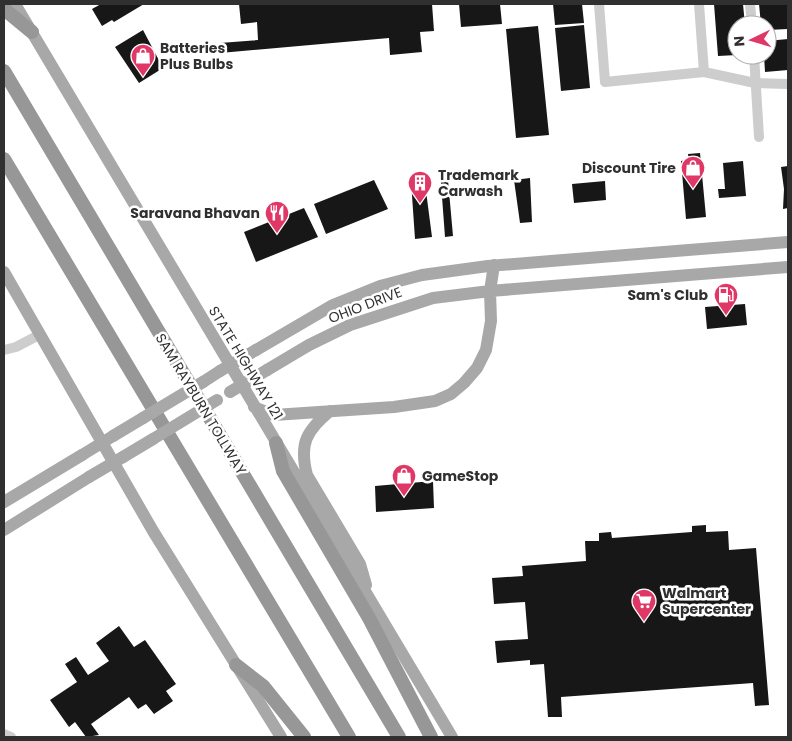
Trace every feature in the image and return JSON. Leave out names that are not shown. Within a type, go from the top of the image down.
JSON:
[{"type":"highway","points":[[4,8],[32,32]]},
{"type":"highway","name":"SAM RAYBURN TOLLWAY","points":[[4,71],[399,737]]},
{"type":"highway","points":[[4,159],[349,737]]},
{"type":"highway","points":[[276,443],[283,471],[369,618],[431,737]]},
{"type":"highway","points":[[236,665],[263,686],[304,737]]},
{"type":"main road","name":"STATE HIGHWAY 121","points":[[15,4],[452,737]]},
{"type":"main road","name":"OHIO DRIVE","points":[[4,502],[317,313],[361,293],[422,275],[488,266],[788,242]]},
{"type":"main road","points":[[254,407],[274,415],[418,405],[435,401],[451,394],[477,368],[486,350],[491,321],[488,266]]},
{"type":"main road","name":"OHIO DRIVE","points":[[4,530],[266,370],[316,342],[372,316],[419,301],[490,291],[788,267]]},
{"type":"main road","points":[[4,272],[153,531],[280,737]]},
{"type":"main road","points":[[330,411],[308,434],[304,445],[303,460],[307,475],[360,564],[373,607]]},
{"type":"street","points":[[598,4],[605,82],[704,72],[755,83],[788,84]]},
{"type":"street","points":[[699,4],[704,72]]},
{"type":"street","points":[[754,65],[759,137]]},
{"type":"street","points":[[4,350],[16,347],[38,334]]},
{"type":"street","points":[[4,734],[11,737]]},
{"type":"building","points":[[101,4],[144,4],[114,22],[112,20],[102,26],[92,9]]},
{"type":"building","points":[[239,4],[432,4],[434,31],[420,32],[422,52],[390,55],[389,38],[220,53],[220,43],[258,40],[257,22],[241,24]]},
{"type":"building","points":[[459,4],[500,4],[502,24],[461,27]]},
{"type":"building","points":[[553,4],[582,4],[584,23],[555,25]]},
{"type":"building","points":[[714,4],[743,4],[744,15],[727,15],[727,56],[718,56]]},
{"type":"building","points":[[759,4],[788,4],[788,29],[777,30],[777,15],[760,15]]},
{"type":"building","points":[[584,25],[590,88],[561,91],[555,28]]},
{"type":"building","points":[[538,26],[549,135],[516,138],[506,29]]},
{"type":"building","points":[[143,30],[163,68],[139,83],[115,47]]},
{"type":"building","points":[[788,39],[788,70],[765,72],[765,65],[777,65],[777,40]]},
{"type":"building","name":"Discount Tire","points":[[700,153],[706,217],[686,219],[681,161],[689,160],[688,154]]},
{"type":"building","points":[[743,161],[746,196],[719,198],[718,189],[725,189],[723,163]]},
{"type":"building","points":[[788,166],[788,208],[783,209],[784,189],[781,167]]},
{"type":"building","points":[[447,169],[453,236],[445,237],[440,170]]},
{"type":"building","points":[[530,178],[532,222],[520,223],[514,180]]},
{"type":"building","points":[[374,180],[388,209],[326,234],[314,204]]},
{"type":"building","name":"Trademark Carwash","points":[[411,181],[415,181],[416,192],[426,191],[432,237],[415,239]]},
{"type":"building","points":[[605,181],[606,200],[574,203],[572,184]]},
{"type":"building","points":[[304,208],[318,237],[256,262],[244,232]]},
{"type":"building","name":"Sam's Club","points":[[745,304],[747,325],[707,329],[705,307]]},
{"type":"building","name":"GameStop","points":[[433,481],[434,508],[376,512],[375,486]]},
{"type":"building","name":"Walmart Supercenter","points":[[706,525],[706,532],[728,531],[729,550],[756,548],[769,705],[755,706],[753,683],[561,697],[562,717],[548,717],[544,664],[530,665],[530,660],[497,663],[495,641],[528,639],[525,602],[494,604],[492,578],[523,576],[522,566],[586,561],[585,541],[599,541],[599,533],[611,532],[612,538],[692,532],[692,526]]},
{"type":"building","points":[[119,626],[134,647],[145,640],[176,684],[166,691],[173,701],[154,714],[146,704],[138,709],[129,697],[91,724],[99,735],[86,737],[75,722],[69,727],[50,700],[77,682],[65,664],[76,657],[88,675],[109,661],[96,643]]},
{"type":"place","name":"Batteries Plus Bulbs","points":[[143,77]]},
{"type":"place","name":"Discount Tire","points":[[693,189]]},
{"type":"place","name":"Trademark Carwash","points":[[420,204]]},
{"type":"place","name":"Saravana Bhavan","points":[[277,234]]},
{"type":"place","name":"Sam's Club","points":[[726,316]]},
{"type":"place","name":"GameStop","points":[[404,497]]},
{"type":"place","name":"Walmart Supercenter","points":[[644,622]]}]
